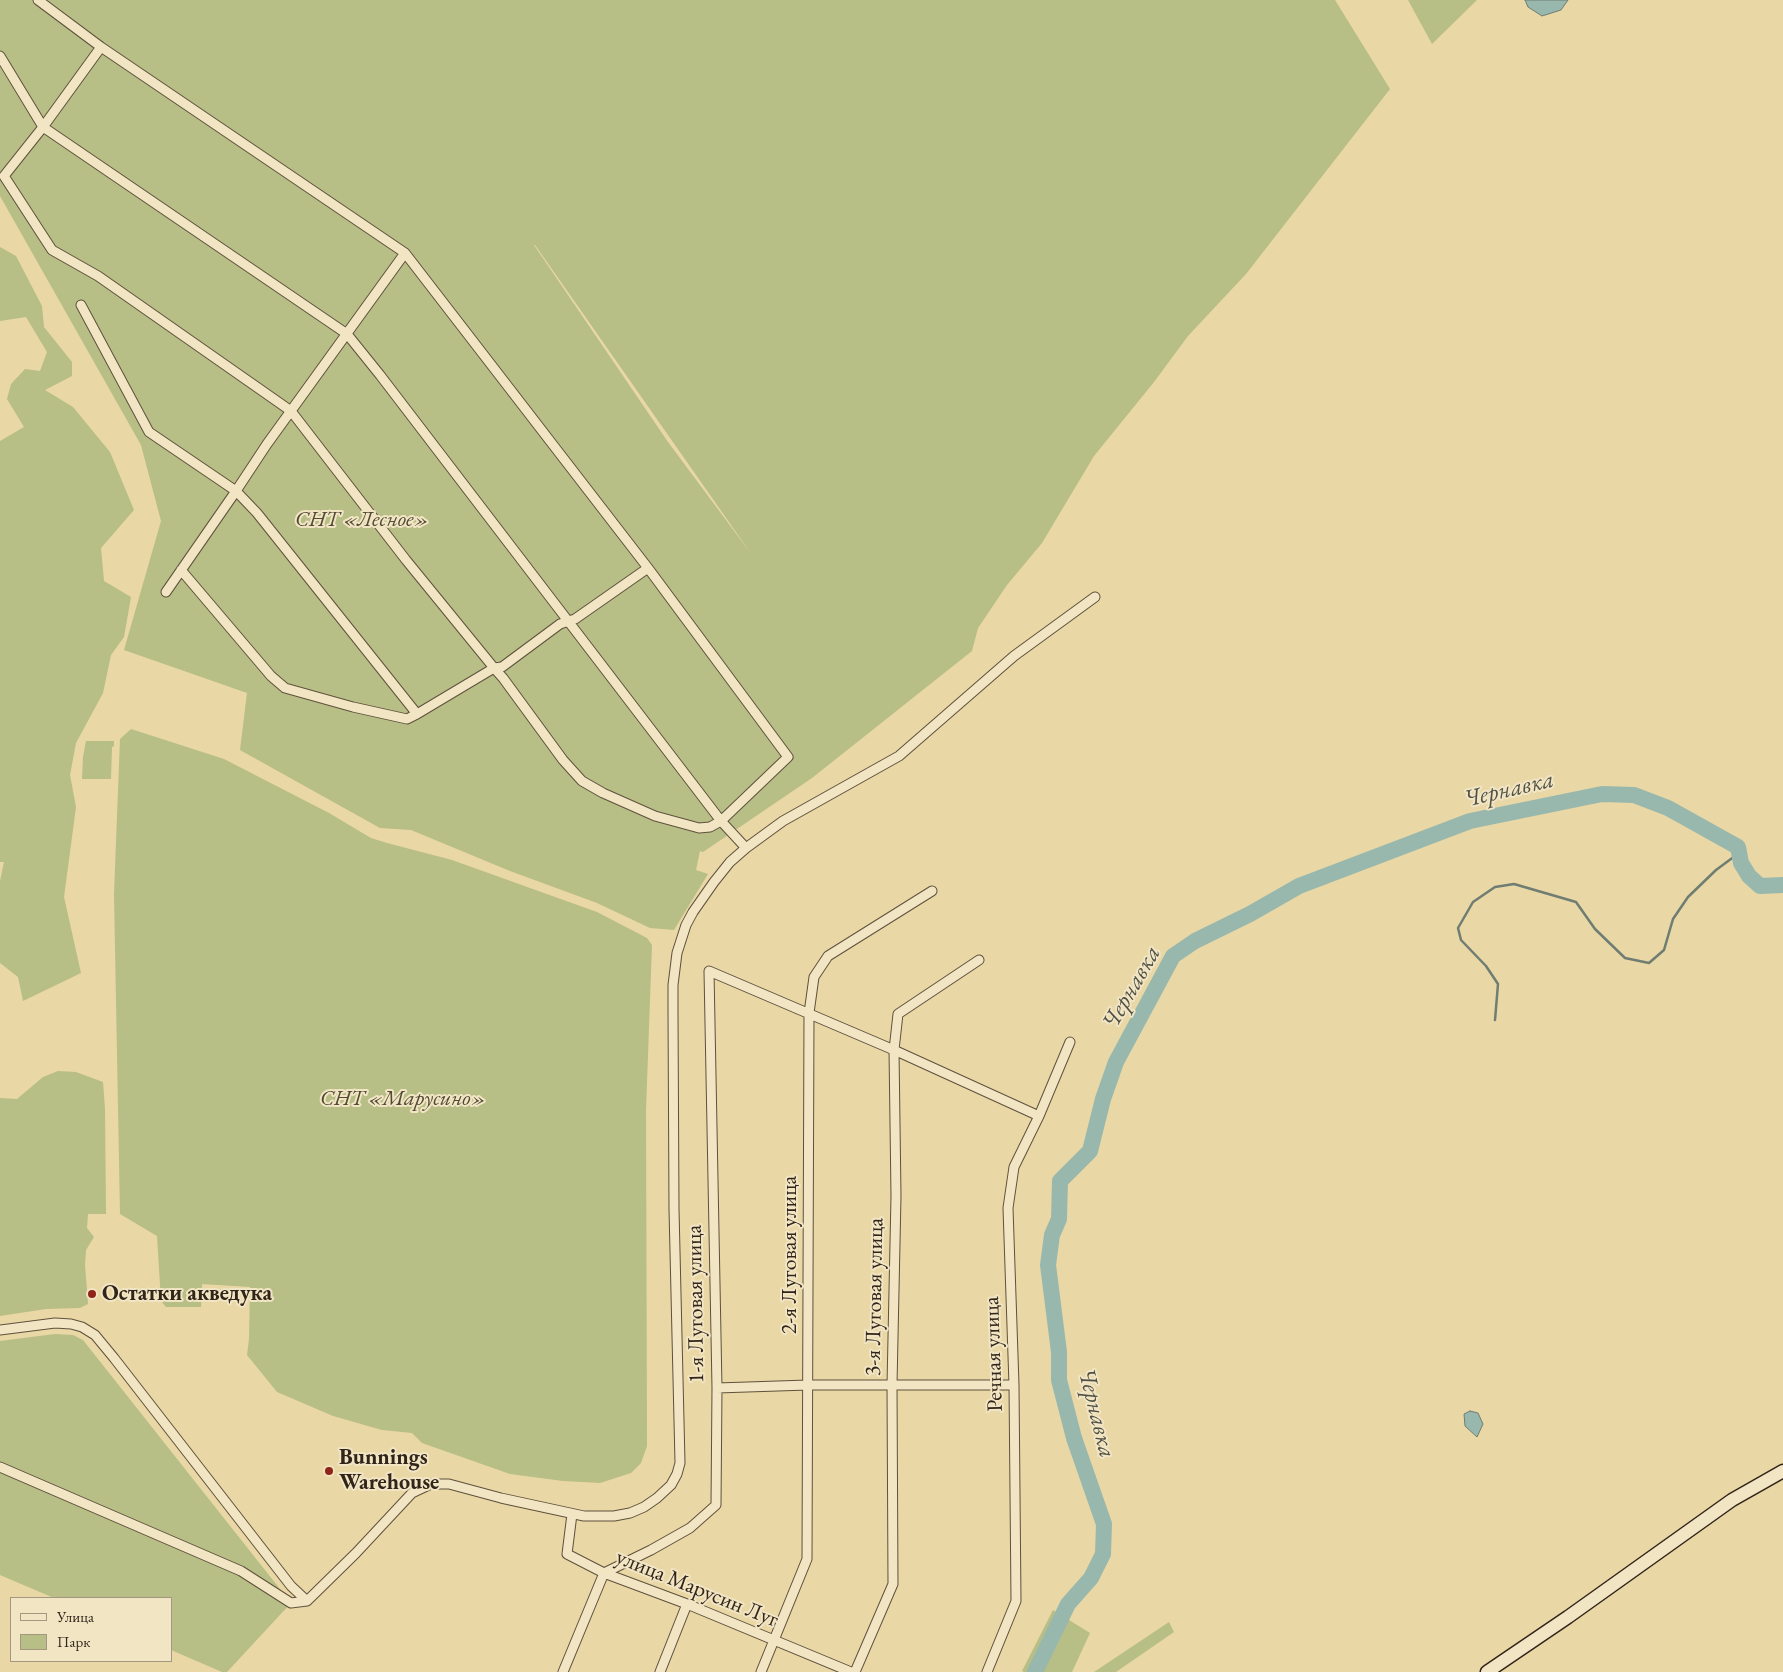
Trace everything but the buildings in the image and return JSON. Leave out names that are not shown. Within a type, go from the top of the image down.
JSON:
[{"type":"main road","points":[[1487,1672],[1732,1500],[1750,1488],[1783,1471]]},
{"type":"street","points":[[38,0],[101,47],[405,254],[648,568],[788,757],[721,821],[710,827],[699,828],[655,816],[603,793],[582,781],[563,760],[494,668],[406,560],[291,411],[98,276],[52,250],[4,176],[43,127],[78,76],[101,47]]},
{"type":"street","points":[[0,56],[43,127],[347,334],[721,821],[746,848]]},
{"type":"street","points":[[166,592],[291,411],[405,254]]},
{"type":"street","points":[[81,306],[149,432],[236,491],[256,513],[417,714]]},
{"type":"street","points":[[181,570],[271,676],[286,688],[353,707],[407,718],[417,714],[494,668],[502,666],[560,624],[575,619],[648,568]]},
{"type":"street","points":[[0,1467],[241,1571],[291,1603],[307,1600],[356,1553],[412,1493],[431,1484],[449,1484],[572,1514],[599,1517],[614,1516],[644,1507],[657,1498],[671,1485],[680,1464],[674,1209],[673,985],[681,940],[693,912],[730,862],[746,848],[783,822],[899,756],[1014,656],[1096,597]]},
{"type":"street","name":"2-я Луговая улица","points":[[761,1672],[807,1558],[809,1013],[814,977],[828,956],[932,890]]},
{"type":"street","name":"3-я Луговая улица","points":[[855,1672],[893,1584],[892,1385],[896,1196],[894,1050],[898,1014],[979,960]]},
{"type":"street","name":"1-я Луговая улица","points":[[604,1573],[690,1528],[716,1506],[717,1388],[709,971],[809,1013]]},
{"type":"street","points":[[809,1013],[1039,1116]]},
{"type":"street","name":"Речная улица","points":[[987,1672],[1016,1601],[1014,1385],[1008,1208],[1014,1168],[1039,1116],[1070,1042]]},
{"type":"street","points":[[0,1330],[55,1323],[82,1327],[95,1335],[291,1586],[307,1600]]},
{"type":"street","points":[[717,1388],[808,1385],[1014,1385]]},
{"type":"street","name":"улица Марусин Луг","points":[[572,1514],[567,1554],[604,1573],[687,1604],[851,1672]]},
{"type":"street","points":[[563,1672],[604,1573]]},
{"type":"street","points":[[660,1672],[687,1604]]},
{"type":"green space","name":"СНТ «Лесное»","points":[[0,0],[1335,0],[1390,89],[1246,274],[1188,336],[1154,382],[1094,456],[1042,543],[1007,585],[978,628],[972,651],[812,778],[703,852],[700,851],[696,870],[708,874],[674,930],[650,928],[597,903],[510,871],[411,830],[380,828],[240,750],[247,693],[124,650],[161,521],[141,445],[0,196]],"holes":[[[535,245],[752,555],[668,442]]]},
{"type":"green space","points":[[1408,0],[1477,0],[1432,44]]},
{"type":"green space","points":[[0,247],[16,256],[42,306],[44,327],[72,362],[72,376],[45,390],[73,407],[110,452],[134,510],[101,548],[104,581],[131,597],[124,637],[111,655],[103,693],[76,743],[70,775],[76,807],[64,897],[81,973],[23,1001],[18,977],[0,963],[0,881],[4,862],[0,862],[0,441],[24,427],[7,399],[11,384],[25,369],[40,371],[47,352],[26,317],[0,321]]},
{"type":"green space","name":"СНТ «Марусино»","points":[[131,729],[224,759],[329,813],[371,838],[452,860],[597,912],[647,938],[652,945],[646,1110],[647,1446],[641,1463],[631,1473],[600,1483],[563,1481],[510,1474],[422,1443],[412,1433],[382,1430],[333,1416],[277,1392],[247,1355],[250,1287],[202,1284],[201,1307],[166,1307],[161,1301],[157,1236],[120,1214],[114,894],[120,739]]},
{"type":"green space","points":[[86,741],[114,741],[114,746],[112,747],[111,779],[82,779]]},
{"type":"green space","points":[[58,1071],[76,1072],[103,1082],[106,1214],[88,1214],[87,1228],[94,1237],[86,1250],[85,1265],[88,1304],[80,1308],[46,1309],[0,1316],[0,1098],[17,1099],[43,1077]]},
{"type":"green space","points":[[55,1334],[73,1335],[83,1340],[291,1603],[227,1672],[222,1672],[172,1650],[172,1597],[52,1597],[0,1575],[0,1341]]},
{"type":"green space","points":[[1053,1610],[1090,1633],[1072,1672],[1024,1672],[1022,1671]]},
{"type":"green space","points":[[1169,1622],[1174,1632],[1116,1672],[1094,1672]]},
{"type":"water","points":[[1525,0],[1568,0],[1561,10],[1542,16],[1528,7]]},
{"type":"water","points":[[1470,1411],[1478,1413],[1483,1424],[1477,1437],[1465,1426],[1464,1414]]},
{"type":"waterway","name":"Чернавка","points":[[1035,1672],[1068,1604],[1091,1578],[1103,1554],[1104,1524],[1074,1438],[1059,1380],[1059,1352],[1048,1265],[1052,1235],[1059,1219],[1060,1181],[1090,1151],[1103,1099],[1116,1062],[1173,956],[1195,941],[1250,914],[1299,886],[1470,821],[1602,794],[1634,795],[1668,808],[1738,847],[1741,863],[1749,876],[1760,886],[1783,885]]},
{"type":"waterway","points":[[1495,1020],[1498,984],[1486,966],[1461,940],[1458,928],[1473,902],[1495,887],[1514,884],[1576,902],[1595,929],[1625,958],[1649,963],[1664,950],[1673,919],[1688,897],[1716,870],[1739,853]]},
{"type":"place","name":"Остатки акведука","points":[[92,1294]]},
{"type":"place","name":"Bunnings Warehouse","points":[[329,1471]]}]
